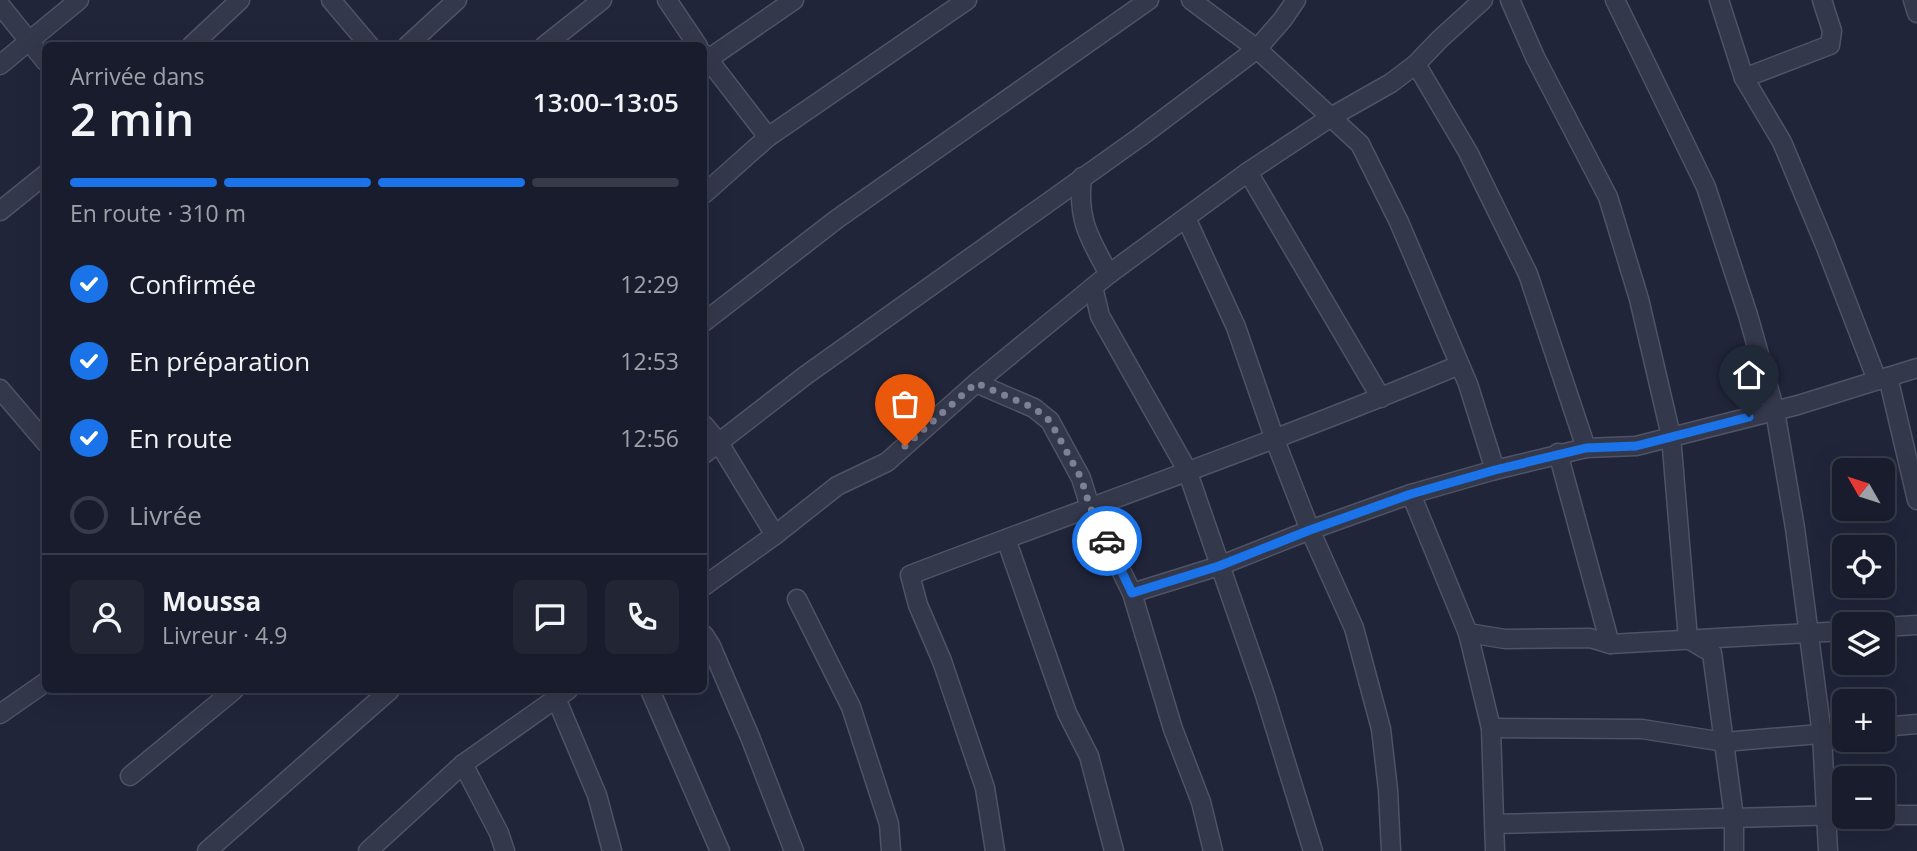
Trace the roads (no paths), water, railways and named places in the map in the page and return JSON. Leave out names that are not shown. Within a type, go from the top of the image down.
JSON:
[{"type":"street","points":[[0,65],[79,0]]},
{"type":"street","points":[[195,42],[240,0]]},
{"type":"street","points":[[331,0],[367,42]]},
{"type":"street","points":[[411,42],[457,0]]},
{"type":"street","points":[[549,42],[602,0]]},
{"type":"street","points":[[667,0],[694,42]]},
{"type":"street","points":[[707,53],[794,0]]},
{"type":"street","points":[[707,191],[768,137],[967,0]]},
{"type":"street","points":[[707,320],[837,219],[1149,0]]},
{"type":"street","points":[[1191,0],[1256,49],[1360,144],[1399,222],[1468,383],[1495,470]]},
{"type":"street","points":[[707,452],[806,375],[1140,136],[1256,49],[1296,0]]},
{"type":"street","points":[[707,584],[837,486],[887,462],[976,383],[1109,274],[1248,172],[1331,117],[1391,83],[1416,64],[1483,0]]},
{"type":"street","points":[[1510,0],[1535,57],[1608,197],[1639,299],[1671,436],[1688,639]]},
{"type":"street","points":[[1615,0],[1706,187],[1748,314],[1775,411],[1795,528],[1822,735],[1828,851]]},
{"type":"street","points":[[1719,0],[1744,78],[1782,142],[1883,379],[1917,500]]},
{"type":"street","points":[[1744,78],[1830,45],[1832,30],[1822,0]]},
{"type":"street","points":[[1913,0],[1917,13]]},
{"type":"street","points":[[0,5],[42,57]]},
{"type":"street","points":[[707,60],[768,137]]},
{"type":"street","points":[[1416,64],[1468,152],[1528,274],[1586,448]]},
{"type":"street","points":[[1248,172],[1381,398]]},
{"type":"street","points":[[0,211],[42,177]]},
{"type":"street","points":[[1082,177],[1079,202],[1083,220],[1090,240],[1109,274]]},
{"type":"street","points":[[1186,218],[1236,327],[1310,530],[1354,628],[1381,729],[1391,851]]},
{"type":"street","points":[[1093,287],[1100,316],[1187,470],[1264,692],[1313,851]]},
{"type":"street","points":[[995,851],[985,788],[942,661],[918,605],[911,575],[1187,470],[1275,440],[1459,365]]},
{"type":"street","points":[[1132,593],[1219,566],[1411,494],[1558,453],[1586,448],[1636,446],[1775,411],[1917,368]]},
{"type":"street","points":[[976,383],[1034,408],[1050,421],[1081,478],[1090,507],[1132,593],[1172,729],[1201,802],[1213,851]]},
{"type":"street","points":[[0,389],[38,423]]},
{"type":"street","points":[[707,429],[719,443],[775,535]]},
{"type":"street","points":[[1558,453],[1610,644]]},
{"type":"street","points":[[1411,494],[1468,634],[1491,728],[1495,851]]},
{"type":"street","points":[[1006,539],[1067,713],[1089,756],[1114,851]]},
{"type":"street","points":[[797,599],[851,707],[889,824],[891,851]]},
{"type":"street","points":[[1895,626],[1917,625]]},
{"type":"street","points":[[1468,634],[1505,639],[1590,638],[1610,644],[1832,632]]},
{"type":"street","points":[[1688,639],[1712,653],[1734,817],[1734,851]]},
{"type":"street","points":[[707,640],[750,737],[794,851]]},
{"type":"street","points":[[0,714],[42,685]]},
{"type":"street","points":[[130,776],[230,693]]},
{"type":"street","points":[[207,851],[387,693]]},
{"type":"street","points":[[651,693],[719,851]]},
{"type":"street","points":[[368,851],[463,764],[562,694],[597,795],[612,851]]},
{"type":"street","points":[[1895,726],[1917,724]]},
{"type":"street","points":[[1491,728],[1642,729],[1724,742],[1832,734]]},
{"type":"street","points":[[463,764],[499,833],[505,851]]},
{"type":"street","points":[[1495,824],[1832,815]]},
{"type":"street","points":[[1895,815],[1917,815]]}]
